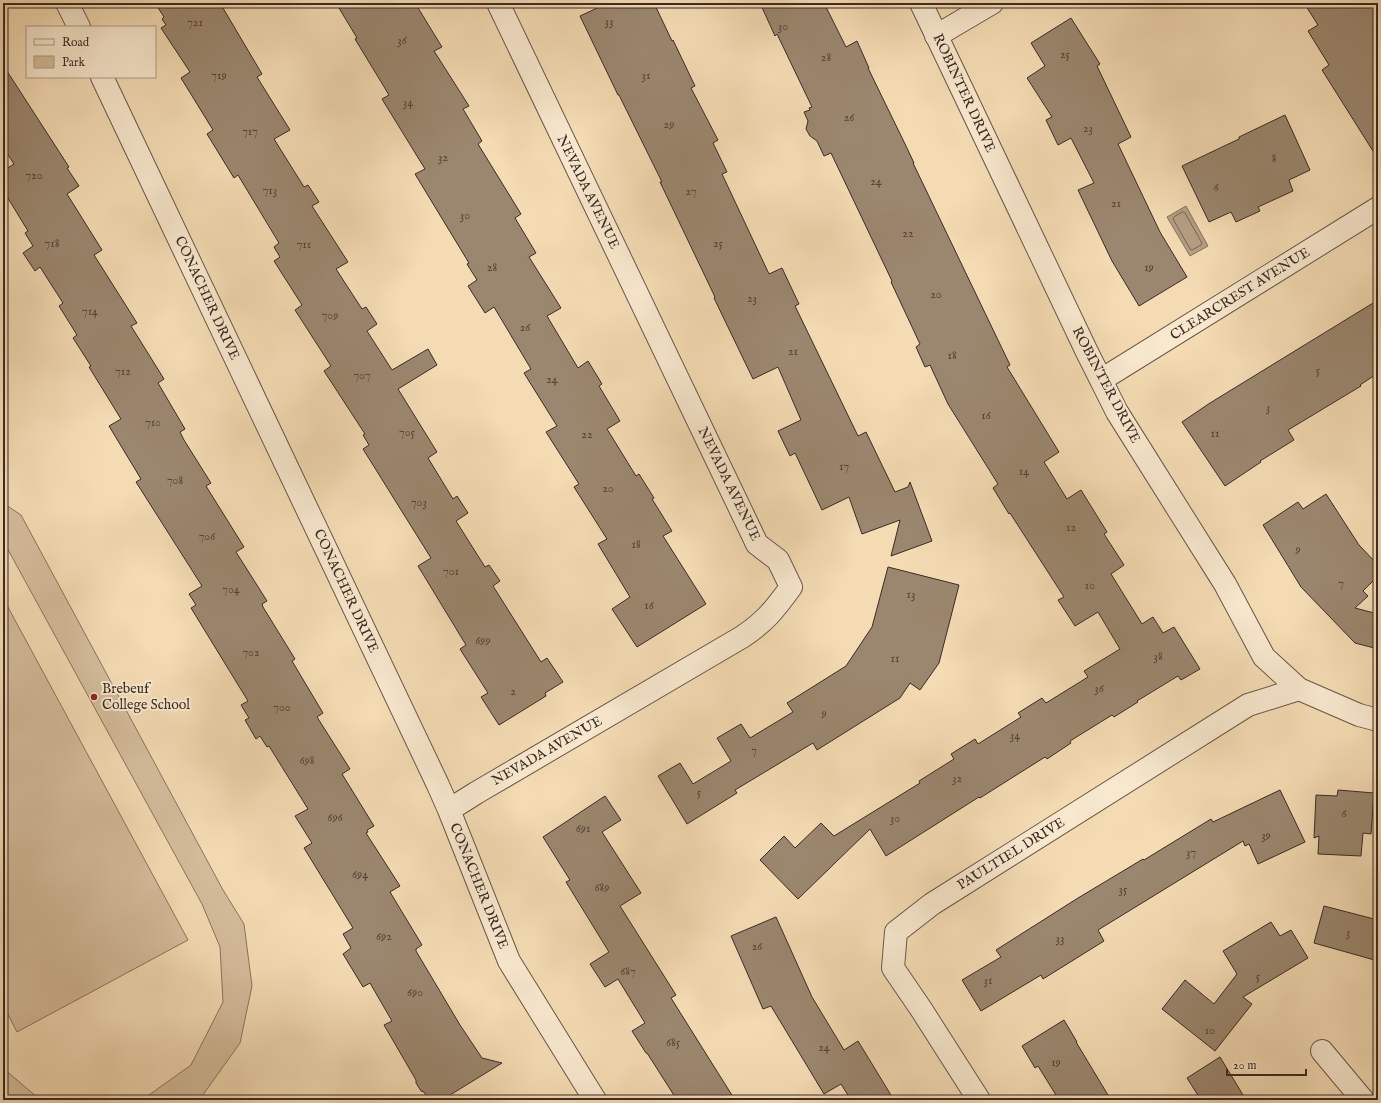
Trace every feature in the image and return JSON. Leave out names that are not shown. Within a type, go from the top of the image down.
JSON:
[{"type":"street","points":[[67,3],[78,26]]},
{"type":"street","name":"NEVADA AVENUE","points":[[449,810],[476,792],[759,626],[770,615],[791,587],[778,560],[757,544],[498,3]]},
{"type":"street","name":"ROBINTER DRIVE","points":[[921,3],[1079,336],[1117,412],[1225,584],[1264,657],[1298,689],[1360,716],[1378,720]]},
{"type":"street","points":[[936,36],[992,3]]},
{"type":"street","name":"CONACHER DRIVE","points":[[102,78],[449,810],[509,961],[595,1100]]},
{"type":"street","name":"CLEARCREST AVENUE","points":[[1101,380],[1378,208]]},
{"type":"street","name":"PAULTIEL DRIVE","points":[[979,1100],[893,968],[896,932],[932,904],[1248,705],[1298,689]]},
{"type":"street","points":[[1322,1051],[1363,1100]]},
{"type":"green space","points":[[3,503],[21,515],[223,890],[244,924],[252,986],[240,1043],[200,1099],[197,1100],[127,1100],[149,1095],[191,1065],[223,1002],[220,947],[202,904],[6,546],[3,544]]},
{"type":"green space","points":[[3,598],[188,940],[17,1032],[3,1005]]},
{"type":"green space","points":[[3,1068],[38,1098],[51,1100],[3,1100]]},
{"type":"water","points":[[1186,206],[1208,246],[1190,256],[1167,217]]},
{"type":"building","points":[[155,3],[220,3],[262,74],[257,77],[290,130],[274,139],[304,187],[308,185],[319,202],[312,206],[348,262],[336,269],[362,309],[366,307],[377,324],[367,331],[392,370],[428,349],[437,365],[398,389],[437,452],[428,458],[453,499],[457,496],[468,513],[456,521],[485,567],[489,565],[500,581],[493,586],[541,662],[547,658],[563,682],[545,693],[546,696],[499,725],[481,697],[488,693],[460,649],[466,645],[418,566],[431,558],[363,449],[369,445],[363,435],[365,434],[324,371],[331,366],[295,310],[302,305],[274,261],[280,257],[274,247],[279,243],[238,175],[234,178],[207,134],[213,130],[181,78],[190,72],[161,28],[166,25],[162,19],[164,17]]},
{"type":"building","points":[[336,3],[415,3],[442,47],[434,51],[469,106],[463,109],[482,141],[478,144],[521,214],[515,218],[536,253],[529,257],[561,308],[547,316],[578,368],[588,361],[602,384],[599,386],[620,421],[607,429],[636,476],[639,474],[654,498],[652,499],[672,531],[663,536],[706,604],[637,647],[612,609],[630,597],[598,544],[607,539],[574,487],[579,484],[546,432],[557,426],[524,373],[531,369],[494,307],[485,313],[468,286],[477,280],[467,264],[469,263],[415,174],[425,169],[382,99],[389,95],[355,39],[357,38]]},
{"type":"building","points":[[608,3],[654,3],[695,86],[691,88],[718,140],[713,143],[727,172],[722,174],[769,274],[782,268],[799,304],[795,306],[858,436],[866,432],[895,492],[908,487],[910,482],[932,541],[891,556],[900,520],[862,534],[849,497],[822,510],[795,453],[790,456],[778,431],[801,420],[778,367],[753,379],[660,182],[662,182],[580,16]]},
{"type":"building","points":[[760,3],[824,3],[846,47],[857,41],[868,68],[1010,365],[1007,367],[1059,452],[1044,462],[1067,499],[1081,490],[1107,532],[1104,534],[1124,565],[1111,574],[1142,624],[1153,617],[1163,633],[1174,627],[1200,669],[1181,680],[1178,676],[1114,717],[1112,715],[1070,741],[1071,743],[1047,759],[1045,757],[886,856],[870,829],[798,899],[760,860],[784,836],[795,848],[821,823],[834,836],[920,783],[919,781],[954,759],[951,754],[975,739],[978,744],[1021,717],[1018,713],[1042,698],[1046,703],[1088,677],[1084,671],[1120,649],[1098,612],[1075,626],[1058,600],[1064,597],[993,488],[998,484],[948,404],[930,365],[925,367],[916,347],[920,344],[891,282],[892,281],[831,153],[824,156],[817,141],[810,136],[806,129],[808,121],[804,112],[810,110],[809,108],[812,107],[777,34],[775,36]]},
{"type":"building","points":[[1304,3],[1378,3],[1378,159],[1322,70],[1329,65],[1308,31],[1318,25]]},
{"type":"building","points":[[1071,18],[1100,64],[1097,66],[1131,137],[1118,144],[1160,232],[1187,277],[1139,306],[1112,261],[1078,190],[1094,183],[1071,138],[1058,145],[1046,120],[1052,117],[1027,78],[1045,66],[1031,43]]},
{"type":"building","points":[[3,65],[69,167],[67,168],[79,186],[67,194],[102,250],[94,255],[137,323],[131,326],[164,379],[158,383],[185,429],[180,432],[211,483],[206,486],[244,547],[236,552],[267,601],[262,604],[263,607],[295,659],[292,661],[323,713],[317,717],[350,769],[342,774],[374,826],[367,830],[368,832],[366,833],[400,886],[390,892],[422,945],[416,949],[416,951],[460,1025],[482,1058],[502,1063],[442,1100],[429,1100],[424,1092],[421,1091],[384,1025],[392,1021],[370,983],[363,987],[343,954],[351,948],[343,934],[353,928],[304,848],[312,843],[295,816],[308,809],[269,746],[267,747],[260,736],[256,739],[245,720],[249,718],[241,705],[248,701],[191,608],[196,605],[189,594],[202,586],[136,482],[141,479],[109,426],[121,419],[89,367],[91,366],[73,338],[77,335],[59,306],[63,303],[40,267],[35,271],[23,253],[33,246],[25,233],[28,231],[3,190],[3,171],[14,164],[3,147]]},
{"type":"building","points":[[1285,115],[1310,170],[1289,180],[1293,191],[1258,207],[1260,211],[1236,222],[1231,212],[1209,222],[1182,166]]},
{"type":"building","points":[[1378,300],[1378,373],[1360,385],[1361,386],[1288,430],[1294,440],[1260,461],[1261,462],[1225,486],[1182,422],[1210,403]]},
{"type":"building","points":[[1326,494],[1359,545],[1378,565],[1378,576],[1363,591],[1368,596],[1355,608],[1378,614],[1378,649],[1355,643],[1301,587],[1263,525],[1298,502],[1303,509]]},
{"type":"building","points":[[888,567],[959,585],[939,663],[920,690],[910,683],[900,698],[817,750],[813,743],[735,790],[737,793],[687,824],[658,776],[680,763],[693,784],[731,761],[717,738],[741,724],[750,738],[793,712],[787,703],[846,666],[872,627]]},
{"type":"building","points":[[1280,790],[1305,842],[1258,864],[1249,844],[1245,846],[1243,841],[1098,930],[1104,941],[1043,979],[1041,975],[981,1011],[962,980],[1001,957],[996,950],[1078,898],[1211,819],[1213,822]]},
{"type":"building","points":[[1338,790],[1374,793],[1371,834],[1363,833],[1361,856],[1318,854],[1319,836],[1314,838],[1316,795],[1337,796]]},
{"type":"building","points":[[605,796],[621,820],[602,832],[641,893],[620,906],[676,995],[671,998],[735,1100],[677,1100],[632,1031],[645,1023],[618,979],[605,987],[590,964],[609,952],[566,882],[570,880],[543,837]]},
{"type":"building","points":[[1324,906],[1378,920],[1378,961],[1314,943]]},
{"type":"building","points":[[776,917],[812,997],[844,1050],[858,1041],[894,1100],[851,1100],[841,1084],[824,1094],[771,1006],[763,1009],[731,936]]},
{"type":"building","points":[[1271,922],[1280,936],[1291,930],[1308,958],[1243,997],[1252,1004],[1215,1051],[1162,1009],[1185,980],[1214,1004],[1237,974],[1223,951]]},
{"type":"building","points":[[1064,1020],[1111,1100],[1059,1100],[1038,1066],[1035,1068],[1022,1046]]},
{"type":"building","points":[[1220,1057],[1246,1100],[1201,1100],[1187,1078]]},
{"type":"place","name":"Brebeuf College School","points":[[94,697]]}]
